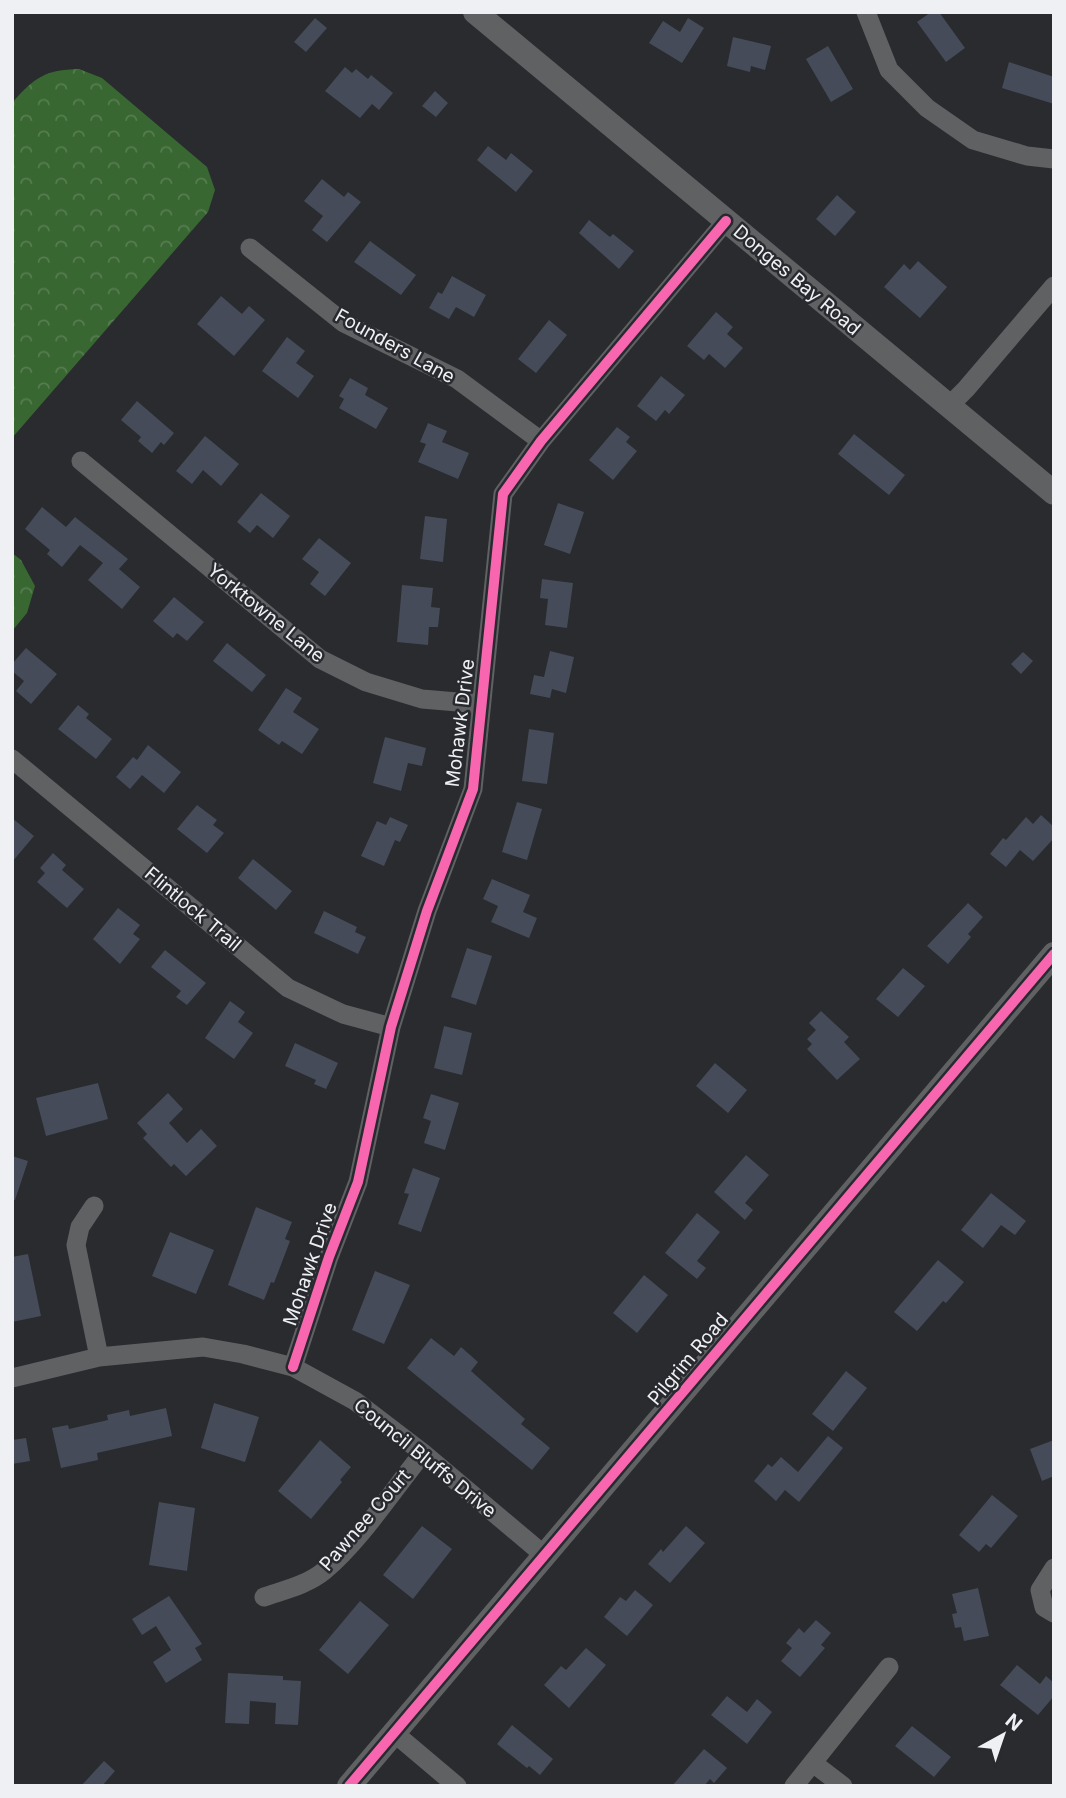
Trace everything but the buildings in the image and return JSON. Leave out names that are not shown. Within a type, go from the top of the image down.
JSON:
[{"type":"street","name":"Donges Bay Road","points":[[475,12],[1054,493]]},
{"type":"street","points":[[866,12],[889,70],[927,108],[973,140],[1027,156],[1054,159]]},
{"type":"street","name":"Mohawk Drive","points":[[293,1367],[329,1257],[358,1182],[391,1027],[427,911],[473,789],[503,494],[541,441],[726,221]]},
{"type":"street","name":"Founders Lane","points":[[250,248],[344,323],[457,379],[541,441]]},
{"type":"street","points":[[949,406],[1054,286]]},
{"type":"street","name":"Yorktowne Lane","points":[[81,460],[320,659],[366,682],[422,699],[481,704]]},
{"type":"street","name":"Flintlock Trail","points":[[12,759],[288,988],[343,1014],[391,1027]]},
{"type":"street","name":"Pilgrim Road","points":[[349,1786],[1054,954]]},
{"type":"street","points":[[94,1206],[84,1218],[78,1234],[77,1256],[99,1357]]},
{"type":"street","name":"Council Bluffs Drive","points":[[12,1378],[99,1357],[203,1347],[293,1367],[355,1401],[423,1453],[544,1555]]},
{"type":"street","name":"Pawnee Court","points":[[264,1597],[308,1581],[324,1571],[359,1533],[423,1453]]},
{"type":"street","points":[[1054,1568],[1040,1590],[1044,1607],[1054,1613]]},
{"type":"street","points":[[794,1786],[889,1667]]},
{"type":"street","points":[[393,1732],[457,1786]]},
{"type":"street","points":[[813,1763],[843,1786]]},
{"type":"green space","points":[[79,69],[102,78],[207,167],[215,190],[208,212],[12,438],[12,103],[41,77],[57,71]]},
{"type":"green space","points":[[12,553],[21,560],[35,586],[27,613],[12,631]]},
{"type":"cycle path","points":[[293,1367],[329,1257],[358,1182],[391,1027],[427,911],[473,789],[503,494],[541,441],[726,221]]},
{"type":"cycle path","points":[[349,1786],[1054,954]]}]
